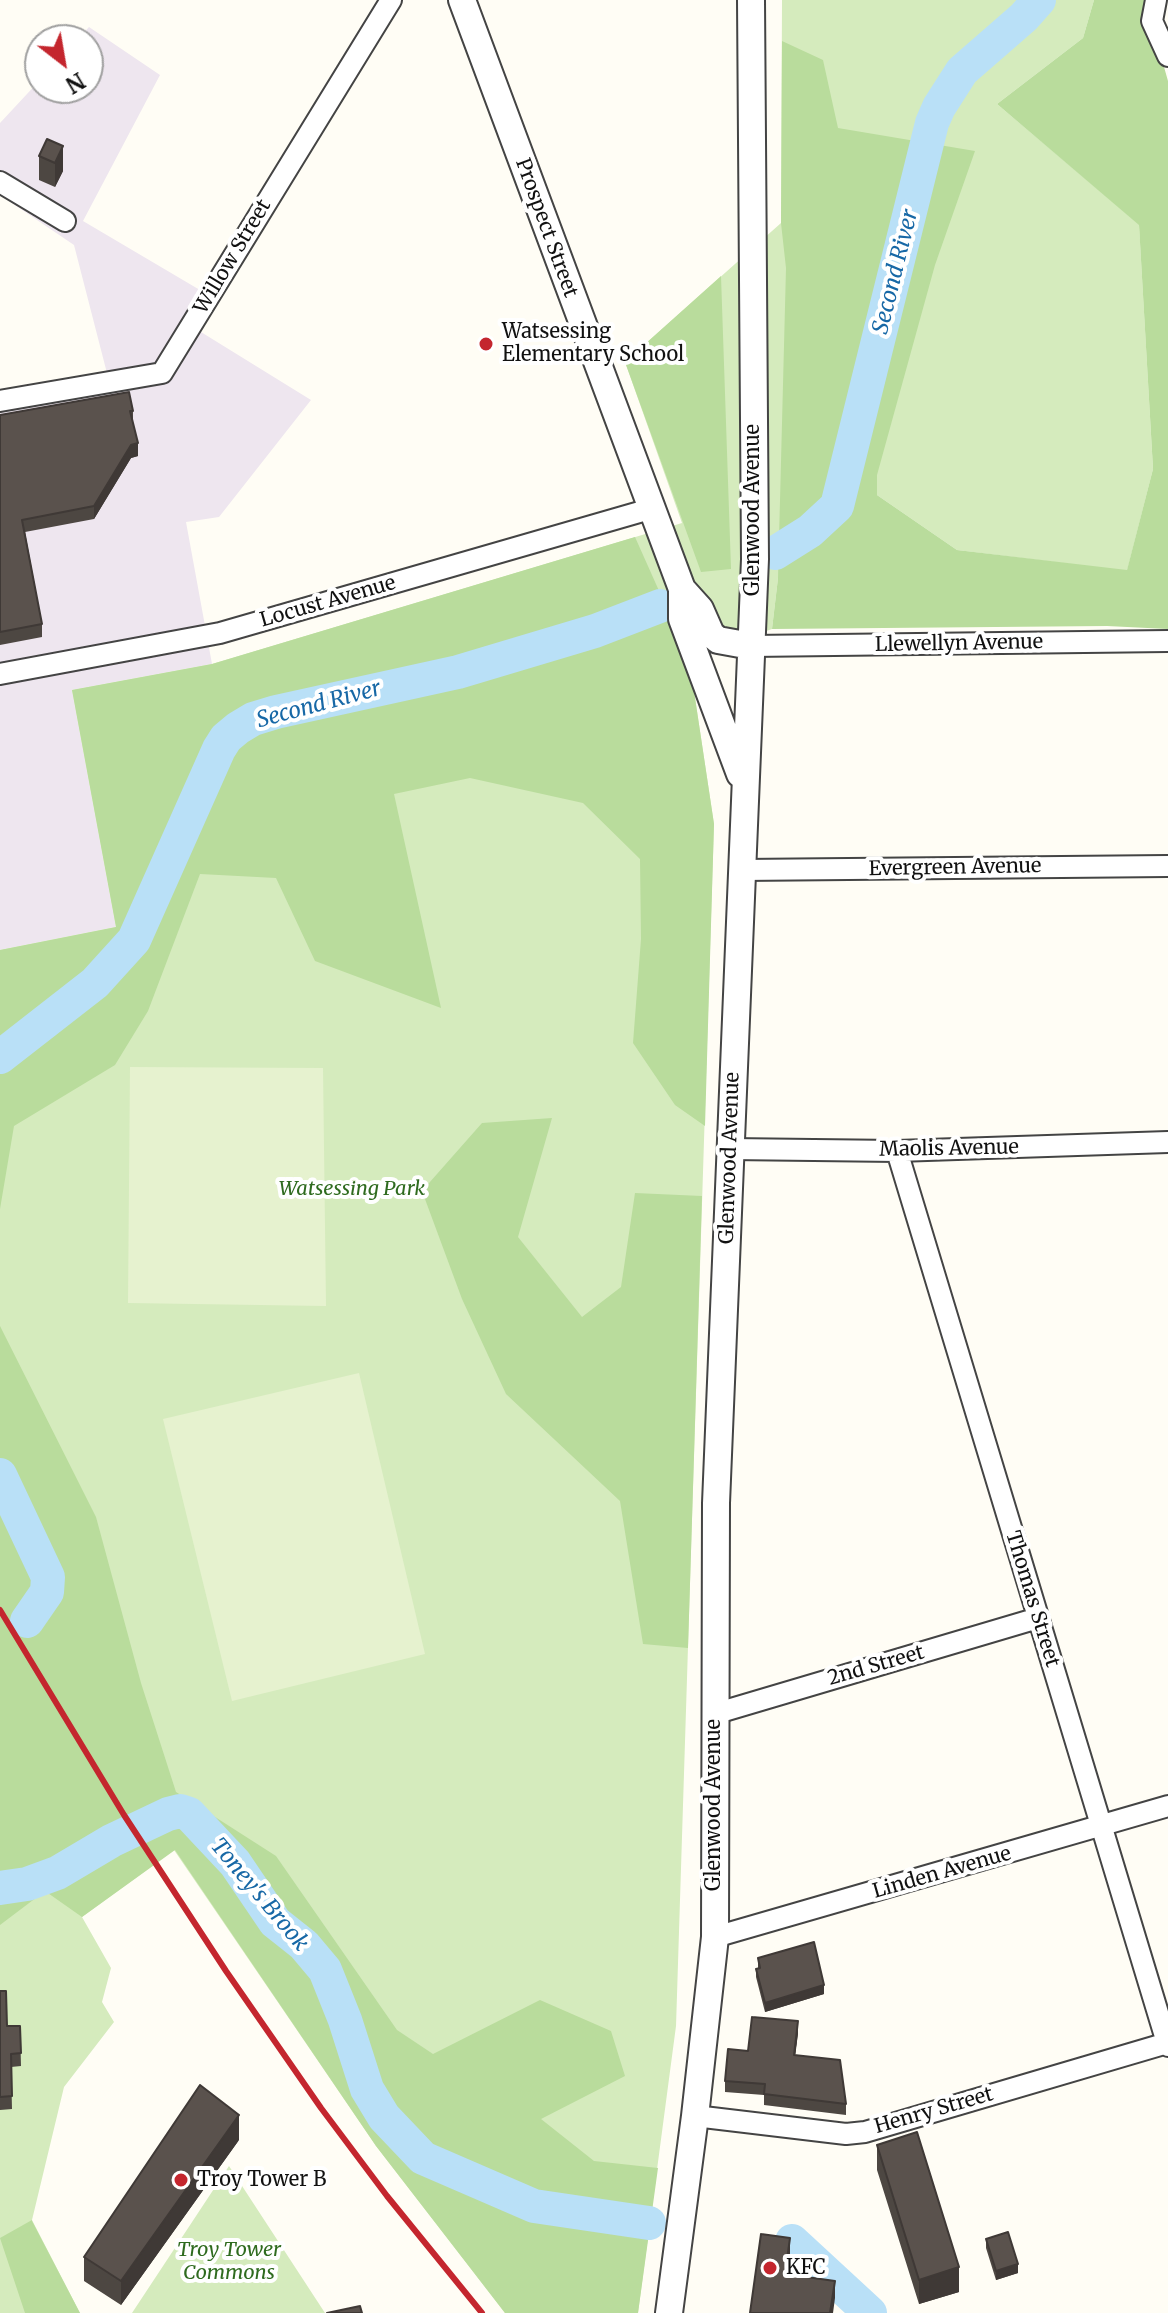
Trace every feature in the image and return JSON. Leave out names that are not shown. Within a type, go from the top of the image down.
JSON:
[{"type":"street","name":"Willow Street","points":[[0,401],[162,373],[391,0]]},
{"type":"street","name":"Prospect Street","points":[[462,0],[682,589],[700,609],[711,634],[718,640],[751,646]]},
{"type":"street","name":"Glenwood Avenue","points":[[669,2313],[715,1937],[716,1503],[755,559],[751,0]]},
{"type":"street","points":[[1156,0],[1168,56]]},
{"type":"street","points":[[0,182],[65,221]]},
{"type":"street","name":"Locust Avenue","points":[[0,674],[220,633],[650,509]]},
{"type":"street","name":"Prospect Street","points":[[682,589],[682,619],[745,788]]},
{"type":"street","name":"Llewellyn Avenue","points":[[751,646],[1168,641]]},
{"type":"street","name":"Evergreen Avenue","points":[[742,870],[1168,866]]},
{"type":"street","name":"Maolis Avenue","points":[[730,1149],[897,1151],[1168,1142]]},
{"type":"street","name":"Thomas Street","points":[[897,1151],[1168,2044]]},
{"type":"street","name":"2nd Street","points":[[714,1714],[1038,1618]]},
{"type":"street","name":"Linden Avenue","points":[[715,1937],[1168,1806]]},
{"type":"street","name":"Henry Street","points":[[695,2116],[846,2134],[865,2132],[1168,2044]]},
{"type":"shaded area","points":[[104,37],[160,75],[83,221],[205,293],[188,324],[311,400],[219,517],[186,522],[212,664],[72,690],[116,927],[0,950],[0,407],[109,381],[74,245],[0,195],[0,123],[24,97],[24,104],[104,104]]},
{"type":"green space","name":"Watsessing Park","points":[[782,0],[1094,0],[1083,38],[997,104],[1139,224],[1153,469],[1127,571],[957,550],[877,495],[778,578],[772,629],[689,658],[714,824],[676,2026],[638,2313],[505,2313],[376,2146],[174,1850],[82,1917],[111,1968],[102,2002],[114,2022],[64,2087],[32,2220],[80,2313],[0,2313],[0,950],[116,927],[72,690],[212,664],[682,523],[625,362],[781,223]]},
{"type":"green space","points":[[1094,0],[1145,0],[1168,81],[1168,629],[1107,626],[772,629],[778,578],[786,268],[781,223],[782,41],[823,60],[838,128],[975,151],[935,265],[877,475],[877,495],[957,550],[1127,570],[1153,469],[1139,225],[997,104],[1083,38]]},
{"type":"green space","points":[[721,276],[731,569],[701,572],[625,362]]},
{"type":"green space","points":[[635,537],[689,658],[714,824],[705,1126],[675,1105],[633,1043],[641,939],[640,859],[583,803],[470,778],[394,794],[441,1008],[315,961],[276,878],[200,874],[148,1011],[115,1065],[14,1126],[0,1209],[0,950],[116,927],[72,690],[212,664]]},
{"type":"green space","points":[[130,1067],[323,1068],[326,1306],[128,1303]]},
{"type":"green space","points":[[552,1118],[518,1237],[582,1317],[621,1287],[635,1193],[702,1196],[688,1648],[643,1644],[620,1501],[506,1394],[462,1299],[422,1191],[482,1123]]},
{"type":"green space","points":[[0,1326],[96,1517],[141,1683],[176,1792],[276,1856],[397,2030],[433,2054],[540,2000],[611,2031],[625,2076],[541,2119],[594,2161],[658,2168],[638,2313],[505,2313],[376,2146],[175,1850],[82,1917],[45,1891],[0,1925]]},
{"type":"green space","points":[[359,1373],[425,1654],[232,1701],[163,1419]]},
{"type":"green space","name":"Troy Tower Commons","points":[[229,2166],[325,2313],[132,2313]]},
{"type":"green space","points":[[32,2220],[80,2313],[25,2313],[0,2238]]},
{"type":"building","points":[[47,139],[63,146],[55,163],[39,156]]},
{"type":"building","points":[[129,392],[138,443],[131,445],[94,506],[22,520],[42,624],[0,632],[0,415]]},
{"type":"building","points":[[814,1942],[824,1985],[765,2003],[756,1969],[760,1968],[758,1958]]},
{"type":"building","points":[[0,1991],[6,1991],[7,2026],[20,2026],[21,2053],[11,2054],[12,2096],[0,2097]]},
{"type":"building","points":[[752,2017],[798,2021],[794,2055],[840,2060],[846,2104],[764,2094],[765,2084],[725,2081],[728,2049],[748,2051]]},
{"type":"building","name":"Troy Tower B","points":[[200,2085],[239,2115],[121,2281],[84,2257]]},
{"type":"building","points":[[917,2132],[959,2267],[919,2280],[877,2145]]},
{"type":"building","points":[[1008,2232],[1018,2264],[996,2271],[986,2239]]},
{"type":"building","points":[[761,2234],[790,2238],[785,2274],[835,2281],[830,2313],[750,2313]]},
{"type":"building","points":[[360,2306],[362,2313],[327,2313]]},
{"type":"waterway","name":"Second River","points":[[775,553],[810,531],[837,506],[932,123],[939,107],[962,71],[1039,0]]},
{"type":"waterway","name":"Second River","points":[[0,1057],[95,983],[134,940],[219,749],[238,728],[253,719],[276,712],[458,672],[595,631],[660,606]]},
{"type":"waterway","name":"Second River","points":[[0,1475],[48,1577],[47,1592],[27,1621]]},
{"type":"waterway","name":"Toney's Brook","points":[[0,1888],[27,1884],[57,1873],[111,1841],[168,1814],[180,1811],[189,1814],[235,1863],[275,1922],[304,1945],[325,1970],[367,2089],[384,2117],[423,2158],[534,2206],[649,2223]]},
{"type":"waterway","name":"Toney's Brook","points":[[792,2241],[870,2313]]},
{"type":"railway","points":[[0,1610],[124,1815],[226,1971],[321,2108],[387,2196],[482,2313]]},
{"type":"place","name":"Watsessing Elementary School","points":[[486,344]]},
{"type":"place","name":"Troy Tower B","points":[[181,2180]]},
{"type":"place","name":"KFC","points":[[770,2268]]}]
